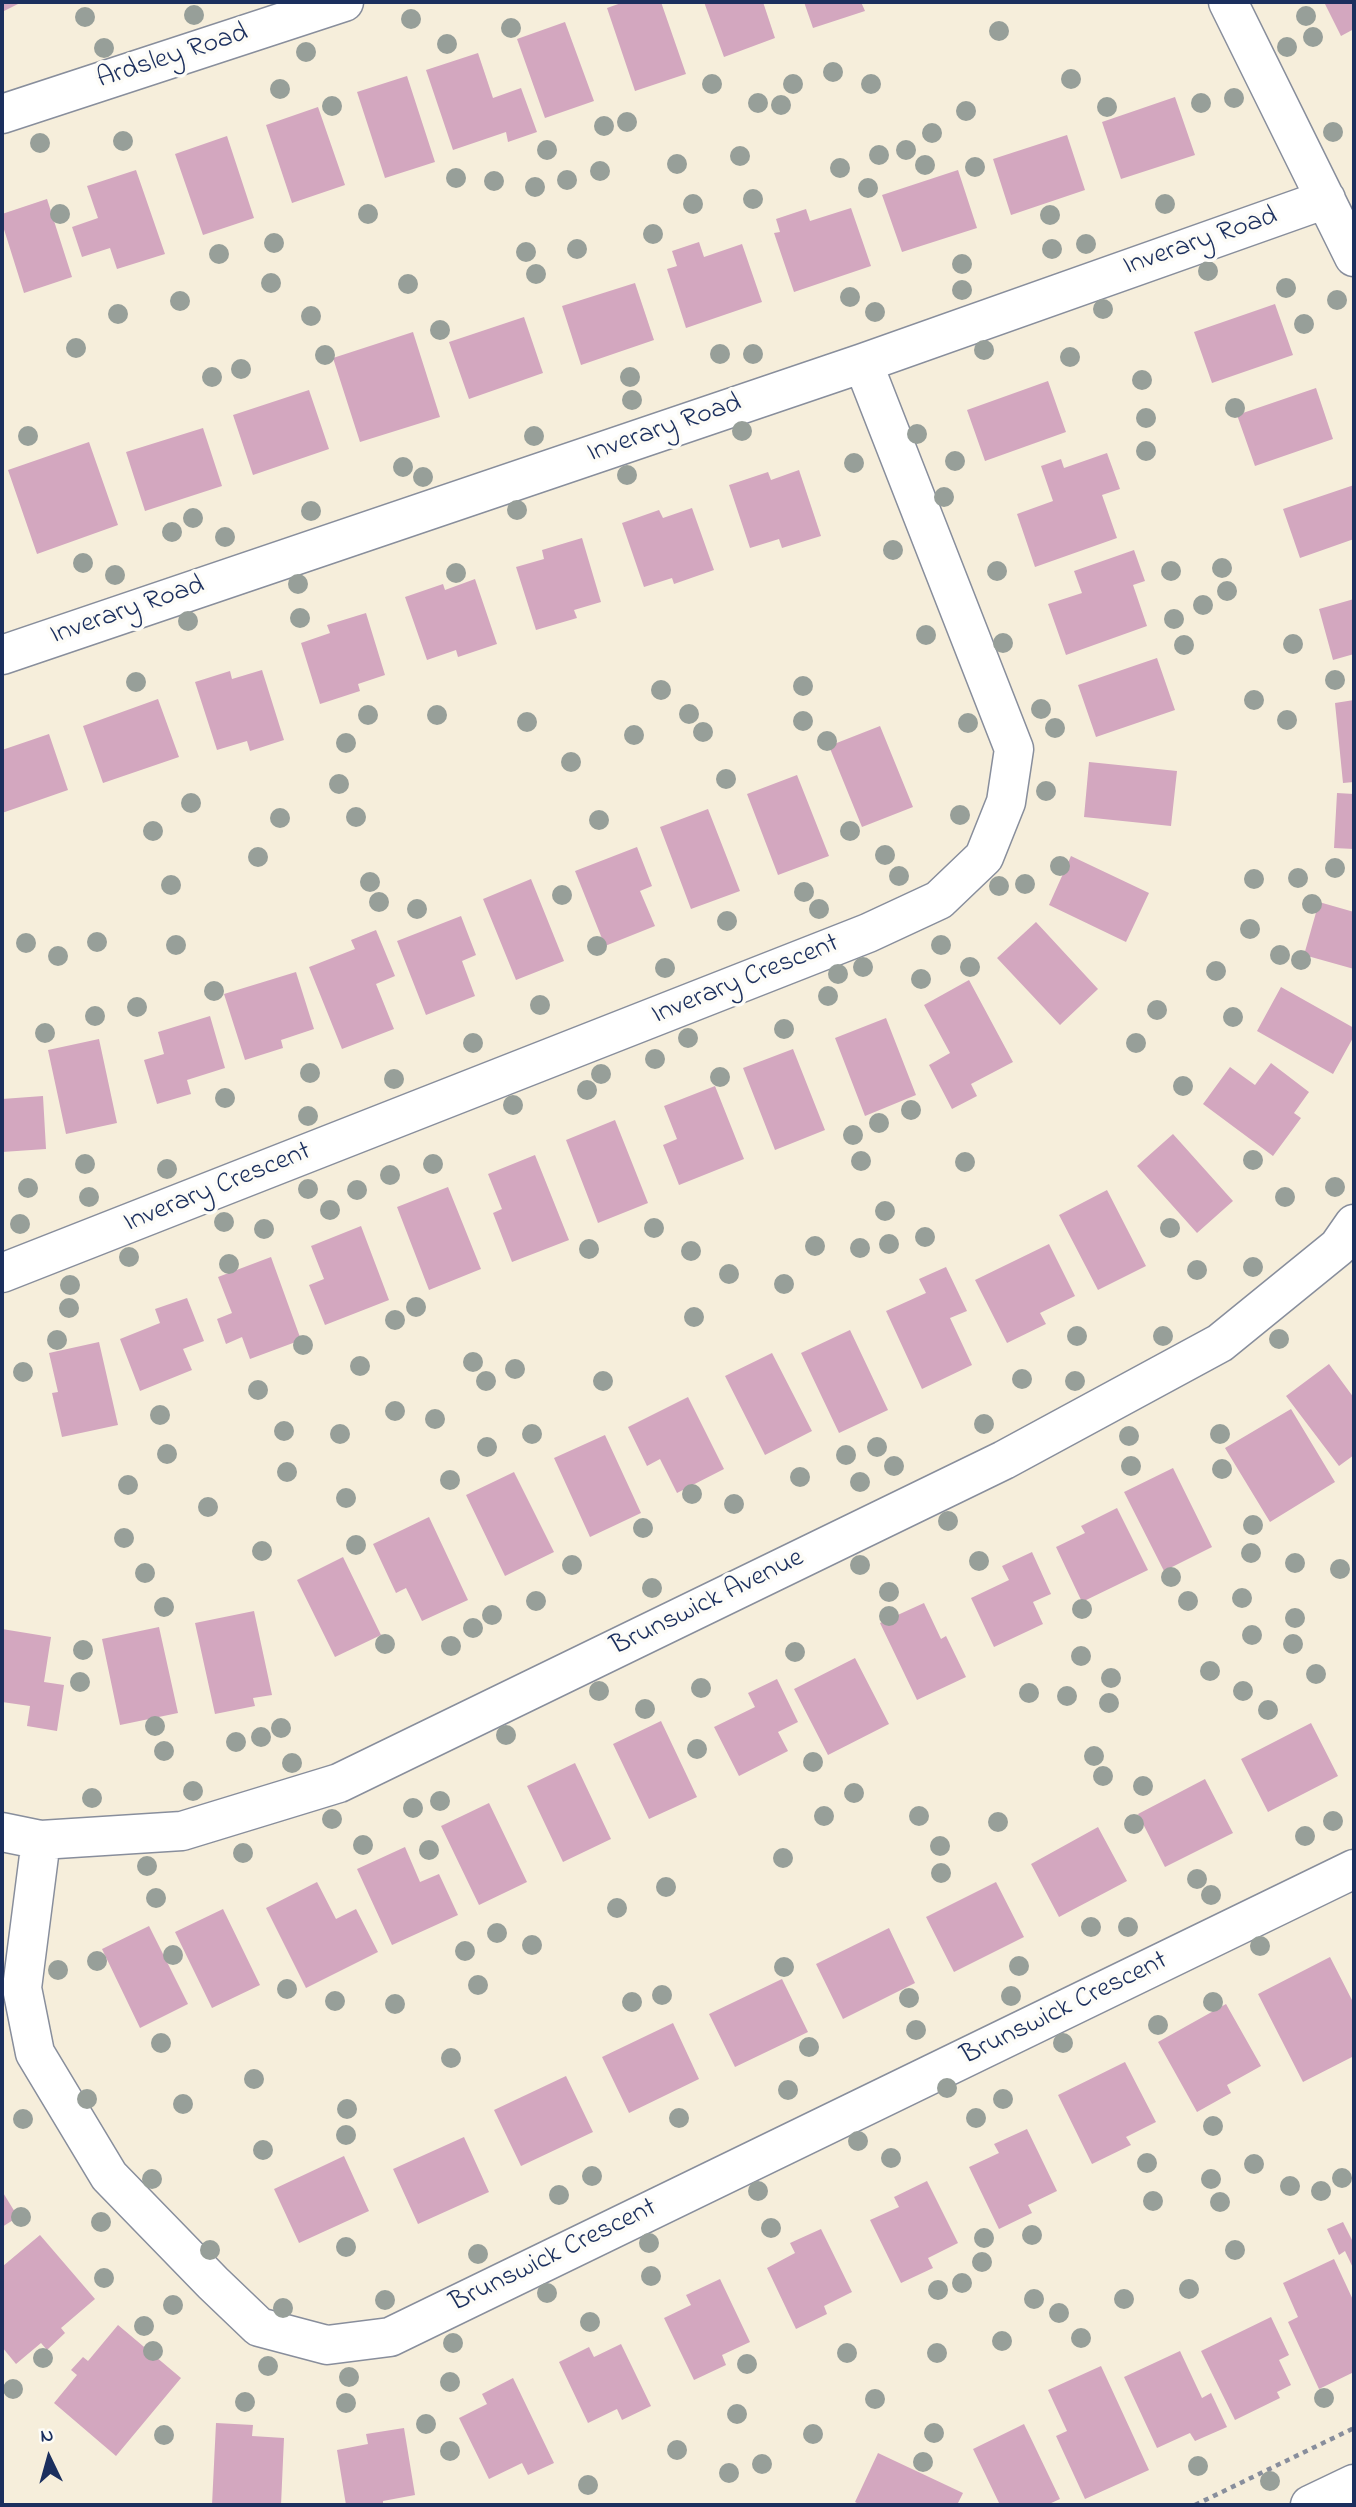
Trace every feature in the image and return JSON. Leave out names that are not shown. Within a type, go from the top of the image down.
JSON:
[{"type":"street","name":"Ardsley Road","points":[[2,114],[344,2]]},
{"type":"street","points":[[1228,2],[1354,257]]},
{"type":"street","name":"Inverary Road","points":[[2,655],[863,363],[1326,199]]},
{"type":"street","name":"Inverary Crescent","points":[[2,1273],[867,933],[939,900],[984,857],[1006,802],[1014,749],[863,363]]},
{"type":"street","name":"Brunswick Avenue","points":[[2,1832],[41,1840],[182,1831],[339,1783],[1004,1460],[1220,1343],[1338,1247],[1354,1224]]},
{"type":"street","name":"Brunswick Crescent","points":[[41,1840],[22,1987],[35,2053],[109,2176],[213,2283],[260,2327],[327,2344],[390,2337],[1354,1869]]},
{"type":"street","points":[[1310,2505],[1354,2484]]},
{"type":"path","points":[[1195,2505],[1354,2428]]},
{"type":"building","points":[[2,2],[17,2],[18,4],[2,12]]},
{"type":"building","points":[[624,2],[661,2],[686,74],[635,91],[607,8]]},
{"type":"building","points":[[704,2],[763,2],[775,38],[724,57]]},
{"type":"building","points":[[804,2],[861,2],[865,11],[813,28]]},
{"type":"building","points":[[1324,2],[1354,2],[1354,29],[1341,36]]},
{"type":"building","points":[[565,22],[594,101],[545,118],[517,39]]},
{"type":"building","points":[[478,53],[493,98],[521,88],[537,132],[508,142],[506,132],[453,150],[426,70]]},
{"type":"building","points":[[407,76],[435,162],[385,178],[357,92]]},
{"type":"building","points":[[1175,97],[1195,155],[1121,179],[1102,122]]},
{"type":"building","points":[[318,107],[345,185],[292,203],[266,125]]},
{"type":"building","points":[[1067,135],[1085,190],[1011,215],[993,159]]},
{"type":"building","points":[[227,136],[254,218],[203,235],[175,154]]},
{"type":"building","points":[[136,170],[165,254],[117,269],[110,248],[82,257],[72,227],[98,218],[87,186]]},
{"type":"building","points":[[958,170],[977,228],[902,252],[882,195]]},
{"type":"building","points":[[47,199],[72,277],[24,293],[2,223],[2,214]]},
{"type":"building","points":[[851,208],[871,266],[794,292],[774,233],[780,232],[776,219],[806,209],[810,221]]},
{"type":"building","points":[[699,242],[704,257],[742,244],[762,302],[686,328],[667,269],[677,266],[672,251]]},
{"type":"building","points":[[635,283],[654,340],[581,365],[562,306]]},
{"type":"building","points":[[1275,304],[1293,355],[1212,383],[1194,332]]},
{"type":"building","points":[[524,317],[543,373],[469,399],[449,342]]},
{"type":"building","points":[[413,332],[440,417],[360,442],[333,358]]},
{"type":"building","points":[[1048,381],[1066,432],[985,461],[967,410]]},
{"type":"building","points":[[1316,388],[1333,439],[1255,466],[1237,415]]},
{"type":"building","points":[[309,390],[329,449],[253,475],[233,415]]},
{"type":"building","points":[[203,428],[222,486],[145,511],[126,452]]},
{"type":"building","points":[[89,442],[118,525],[37,554],[8,470]]},
{"type":"building","points":[[1107,453],[1120,489],[1102,495],[1117,538],[1035,567],[1017,514],[1053,501],[1041,466],[1061,459],[1064,468]]},
{"type":"building","points":[[799,470],[821,536],[782,548],[779,539],[750,548],[729,485],[768,472],[771,480]]},
{"type":"building","points":[[1354,485],[1354,539],[1300,558],[1283,509]]},
{"type":"building","points":[[692,508],[714,570],[674,584],[672,578],[644,587],[622,523],[659,510],[663,518]]},
{"type":"building","points":[[582,538],[601,602],[574,610],[577,618],[536,630],[516,567],[544,559],[542,550]]},
{"type":"building","points":[[1134,550],[1145,581],[1133,585],[1147,626],[1066,655],[1048,604],[1082,593],[1074,571]]},
{"type":"building","points":[[475,579],[497,644],[458,657],[456,650],[427,660],[405,597],[443,584],[445,590]]},
{"type":"building","points":[[1354,599],[1354,654],[1333,660],[1319,609]]},
{"type":"building","points":[[366,613],[385,675],[358,684],[360,691],[320,704],[301,643],[330,633],[327,625]]},
{"type":"building","points":[[1157,658],[1175,710],[1096,737],[1078,685]]},
{"type":"building","points":[[262,670],[284,740],[250,751],[247,741],[217,750],[195,682],[230,671],[232,679]]},
{"type":"building","points":[[158,699],[179,757],[103,783],[83,726]]},
{"type":"building","points":[[1354,700],[1354,782],[1343,783],[1335,703]]},
{"type":"building","points":[[880,726],[913,807],[862,827],[829,746]]},
{"type":"building","points":[[49,734],[68,790],[2,813],[2,750]]},
{"type":"building","points":[[1089,762],[1177,771],[1171,826],[1084,817]]},
{"type":"building","points":[[797,775],[829,856],[778,875],[747,794]]},
{"type":"building","points":[[1337,793],[1354,794],[1354,849],[1334,848]]},
{"type":"building","points":[[708,809],[740,891],[691,909],[660,827]]},
{"type":"building","points":[[637,847],[652,886],[640,891],[655,926],[605,946],[575,871]]},
{"type":"building","points":[[1071,856],[1149,893],[1126,942],[1049,905]]},
{"type":"building","points":[[531,879],[564,961],[516,980],[483,899]]},
{"type":"building","points":[[1319,902],[1354,912],[1354,969],[1304,955]]},
{"type":"building","points":[[461,916],[476,955],[462,961],[475,996],[426,1015],[397,941]]},
{"type":"building","points":[[1036,922],[1098,989],[1060,1025],[997,958]]},
{"type":"building","points":[[376,930],[395,976],[376,984],[394,1029],[342,1049],[309,967],[355,949],[351,940]]},
{"type":"building","points":[[296,972],[314,1029],[281,1040],[283,1048],[245,1060],[224,994]]},
{"type":"building","points":[[969,980],[1013,1062],[971,1084],[977,1096],[952,1109],[929,1065],[950,1053],[924,1005]]},
{"type":"building","points":[[1281,987],[1354,1028],[1354,1036],[1333,1074],[1257,1031]]},
{"type":"building","points":[[210,1016],[225,1068],[187,1080],[191,1094],[157,1104],[144,1060],[164,1054],[158,1032]]},
{"type":"building","points":[[886,1018],[916,1095],[865,1116],[835,1038]]},
{"type":"building","points":[[99,1039],[117,1123],[66,1134],[48,1050]]},
{"type":"building","points":[[793,1049],[825,1130],[775,1150],[743,1068]]},
{"type":"building","points":[[1271,1063],[1309,1092],[1294,1113],[1301,1118],[1273,1156],[1203,1104],[1230,1067],[1255,1085]]},
{"type":"building","points":[[715,1086],[744,1159],[679,1185],[663,1145],[677,1139],[664,1106]]},
{"type":"building","points":[[43,1096],[46,1149],[2,1152],[2,1099]]},
{"type":"building","points":[[615,1120],[648,1203],[598,1223],[566,1140]]},
{"type":"building","points":[[1173,1134],[1233,1201],[1197,1233],[1137,1166]]},
{"type":"building","points":[[535,1155],[569,1240],[512,1262],[493,1213],[502,1209],[488,1174]]},
{"type":"building","points":[[448,1187],[481,1269],[429,1290],[397,1207]]},
{"type":"building","points":[[1107,1190],[1146,1266],[1098,1290],[1059,1215]]},
{"type":"building","points":[[361,1226],[389,1300],[325,1325],[309,1285],[324,1279],[311,1246]]},
{"type":"building","points":[[1049,1244],[1075,1296],[1040,1313],[1046,1324],[1007,1343],[975,1280]]},
{"type":"building","points":[[271,1257],[301,1340],[250,1359],[242,1337],[226,1344],[217,1319],[232,1313],[218,1277]]},
{"type":"building","points":[[946,1267],[967,1311],[950,1318],[972,1365],[922,1389],[886,1311],[926,1293],[919,1279]]},
{"type":"building","points":[[187,1298],[204,1341],[183,1349],[192,1370],[140,1391],[120,1339],[160,1323],[155,1309]]},
{"type":"building","points":[[850,1330],[888,1410],[839,1433],[801,1353]]},
{"type":"building","points":[[99,1342],[118,1425],[62,1437],[52,1393],[58,1392],[49,1353]]},
{"type":"building","points":[[772,1353],[812,1431],[765,1455],[725,1376]]},
{"type":"building","points":[[1329,1364],[1354,1398],[1354,1455],[1339,1466],[1286,1396]]},
{"type":"building","points":[[688,1397],[724,1469],[677,1493],[660,1459],[647,1466],[628,1427]]},
{"type":"building","points":[[1291,1409],[1335,1482],[1270,1522],[1225,1448]]},
{"type":"building","points":[[605,1435],[641,1513],[590,1537],[554,1458]]},
{"type":"building","points":[[1173,1468],[1212,1547],[1164,1571],[1124,1492]]},
{"type":"building","points":[[514,1472],[554,1552],[505,1576],[466,1495]]},
{"type":"building","points":[[1117,1508],[1148,1570],[1082,1602],[1056,1547],[1085,1533],[1081,1526]]},
{"type":"building","points":[[429,1517],[468,1600],[422,1621],[406,1588],[396,1593],[373,1544]]},
{"type":"building","points":[[1032,1552],[1051,1594],[1033,1602],[1043,1624],[994,1647],[971,1598],[1009,1580],[1002,1566]]},
{"type":"building","points":[[343,1557],[381,1635],[335,1657],[297,1580]]},
{"type":"building","points":[[924,1603],[941,1639],[946,1636],[966,1677],[917,1700],[880,1623]]},
{"type":"building","points":[[254,1611],[272,1695],[253,1698],[255,1706],[215,1714],[195,1623]]},
{"type":"building","points":[[159,1627],[178,1713],[120,1725],[102,1639]]},
{"type":"building","points":[[2,1629],[51,1637],[44,1682],[64,1685],[57,1731],[27,1726],[30,1706],[2,1702]]},
{"type":"building","points":[[855,1658],[889,1724],[828,1755],[794,1689]]},
{"type":"building","points":[[777,1679],[798,1722],[778,1732],[788,1751],[739,1776],[714,1727],[755,1707],[748,1693]]},
{"type":"building","points":[[661,1721],[697,1797],[649,1819],[613,1744]]},
{"type":"building","points":[[1311,1723],[1338,1776],[1268,1812],[1241,1759]]},
{"type":"building","points":[[575,1763],[611,1839],[563,1862],[527,1786]]},
{"type":"building","points":[[1205,1779],[1233,1833],[1165,1867],[1138,1814]]},
{"type":"building","points":[[489,1803],[527,1882],[479,1905],[441,1826]]},
{"type":"building","points":[[1098,1827],[1127,1881],[1059,1917],[1031,1864]]},
{"type":"building","points":[[405,1847],[420,1882],[439,1874],[458,1915],[392,1945],[357,1869]]},
{"type":"building","points":[[317,1882],[336,1919],[356,1909],[378,1952],[306,1988],[266,1908]]},
{"type":"building","points":[[996,1882],[1024,1937],[954,1972],[926,1917]]},
{"type":"building","points":[[223,1909],[260,1985],[212,2008],[175,1932]]},
{"type":"building","points":[[149,1926],[188,2004],[140,2028],[102,1949]]},
{"type":"building","points":[[889,1928],[915,1983],[843,2019],[816,1964]]},
{"type":"building","points":[[1330,1957],[1354,2004],[1354,2056],[1303,2082],[1258,1994]]},
{"type":"building","points":[[782,1979],[808,2032],[735,2067],[709,2014]]},
{"type":"building","points":[[1226,2004],[1261,2066],[1227,2085],[1231,2093],[1197,2112],[1158,2042]]},
{"type":"building","points":[[673,2023],[699,2079],[629,2113],[602,2057]]},
{"type":"building","points":[[1125,2062],[1156,2122],[1126,2137],[1131,2145],[1092,2164],[1058,2095]]},
{"type":"building","points":[[566,2076],[593,2132],[521,2166],[494,2110]]},
{"type":"building","points":[[1027,2129],[1057,2191],[1028,2205],[1032,2213],[999,2229],[969,2167],[999,2153],[994,2144]]},
{"type":"building","points":[[464,2137],[489,2192],[418,2224],[393,2169]]},
{"type":"building","points":[[344,2156],[369,2211],[299,2243],[274,2189]]},
{"type":"building","points":[[927,2181],[958,2243],[928,2258],[933,2268],[901,2283],[870,2220],[899,2207],[894,2197]]},
{"type":"building","points":[[2,2191],[18,2217],[2,2227]]},
{"type":"building","points":[[1343,2222],[1354,2244],[1354,2270],[1345,2251],[1339,2255],[1327,2229]]},
{"type":"building","points":[[821,2229],[852,2292],[824,2306],[827,2314],[796,2329],[767,2268],[795,2253],[790,2243]]},
{"type":"building","points":[[40,2235],[95,2299],[61,2328],[65,2333],[47,2350],[41,2343],[16,2364],[2,2347],[2,2265]]},
{"type":"building","points":[[1334,2259],[1354,2302],[1354,2372],[1319,2389],[1288,2322],[1298,2317],[1283,2283]]},
{"type":"building","points":[[720,2279],[750,2342],[722,2355],[726,2365],[694,2380],[664,2318],[691,2305],[686,2295]]},
{"type":"building","points":[[1271,2317],[1289,2355],[1279,2360],[1291,2385],[1277,2392],[1280,2398],[1235,2420],[1201,2351]]},
{"type":"building","points":[[118,2325],[181,2378],[116,2456],[54,2403],[77,2375],[71,2370],[83,2357],[88,2361]]},
{"type":"building","points":[[621,2344],[651,2406],[622,2420],[617,2409],[588,2423],[559,2362],[589,2347],[594,2357]]},
{"type":"building","points":[[1180,2351],[1202,2398],[1211,2393],[1227,2427],[1195,2441],[1190,2433],[1157,2448],[1124,2377]]},
{"type":"building","points":[[1101,2366],[1149,2470],[1085,2499],[1056,2436],[1067,2431],[1048,2390]]},
{"type":"building","points":[[513,2378],[554,2463],[528,2475],[522,2463],[489,2479],[459,2418],[487,2404],[482,2394]]},
{"type":"building","points":[[216,2423],[253,2425],[252,2436],[284,2438],[281,2505],[212,2505]]},
{"type":"building","points":[[1024,2424],[1060,2499],[1047,2505],[1000,2505],[973,2449]]},
{"type":"building","points":[[404,2428],[415,2495],[383,2501],[383,2505],[346,2505],[337,2450],[368,2444],[366,2434]]},
{"type":"building","points":[[878,2453],[963,2493],[957,2505],[861,2505],[855,2502]]}]
